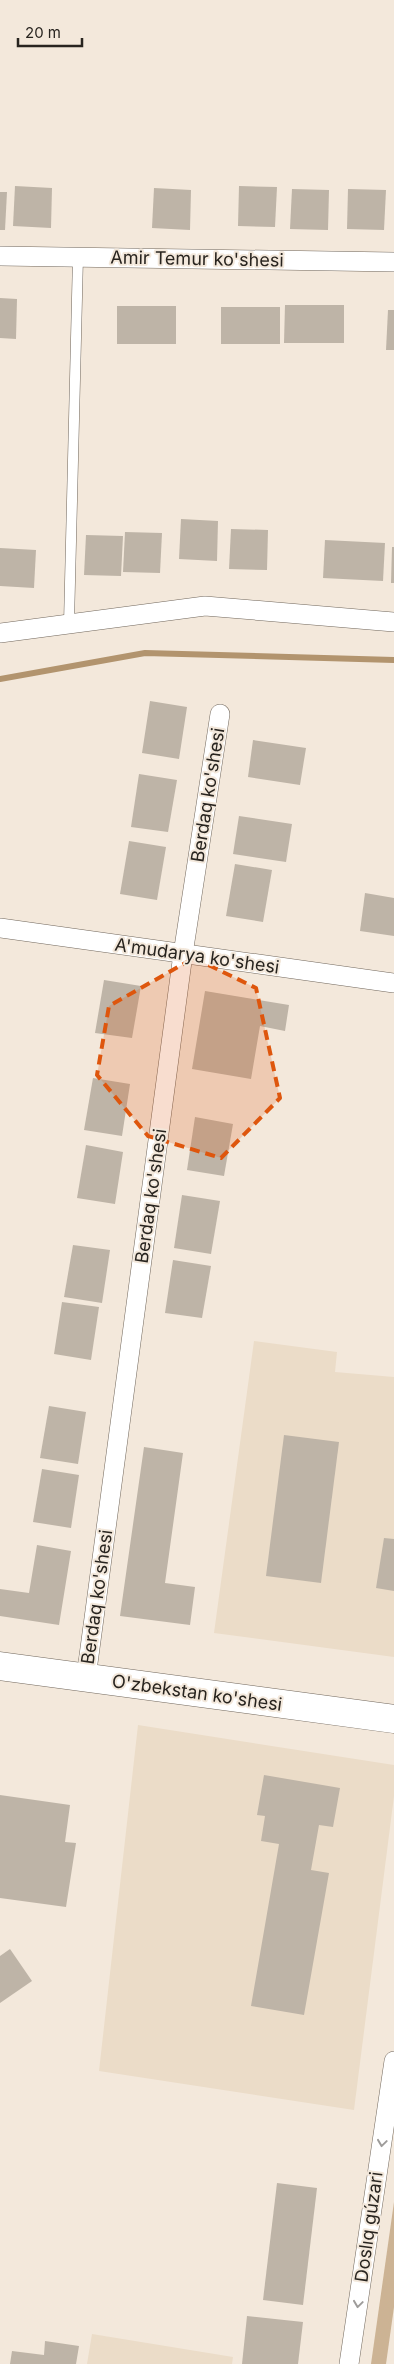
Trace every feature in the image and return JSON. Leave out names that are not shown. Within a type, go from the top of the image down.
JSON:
[{"type":"main road","name":"O'zbekstan ko'shesi","points":[[0,1666],[394,1719]]},
{"type":"street","name":"Amir Temur ko'shesi","points":[[0,256],[394,262]]},
{"type":"street","points":[[0,633],[205,606],[394,622]]},
{"type":"street","name":"Berdaq ko'shesi","points":[[86,1678],[183,954],[220,714]]},
{"type":"street","name":"A'mudarya ko'shesi","points":[[0,928],[394,983]]},
{"type":"street","name":"Doslıq gúzari","points":[[349,2364],[394,2061]]},
{"type":"lane","points":[[69,623],[78,257]]},
{"type":"highlighted area","points":[[194,958],[256,988],[280,1098],[221,1158],[148,1136],[97,1075],[109,1006]]},
{"type":"shaded area","points":[[254,1341],[337,1352],[335,1372],[394,1377],[394,1657],[214,1633]]},
{"type":"shaded area","points":[[138,1725],[394,1765],[394,1796],[354,2110],[99,2071]]},
{"type":"shaded area","points":[[394,2202],[394,2307],[386,2364],[371,2364]]},
{"type":"shaded area","points":[[92,2334],[233,2357],[232,2364],[87,2364]]},
{"type":"building","points":[[15,186],[52,188],[51,228],[13,226]]},
{"type":"building","points":[[239,186],[277,187],[275,227],[238,226]]},
{"type":"building","points":[[154,188],[191,190],[190,230],[152,228]]},
{"type":"building","points":[[292,189],[329,190],[328,230],[290,229]]},
{"type":"building","points":[[348,189],[386,190],[384,230],[347,229]]},
{"type":"building","points":[[0,192],[7,192],[5,230],[0,230]]},
{"type":"building","points":[[0,298],[17,299],[16,339],[0,338]]},
{"type":"building","points":[[285,305],[344,305],[344,343],[284,343]]},
{"type":"building","points":[[117,306],[176,306],[176,344],[117,344]]},
{"type":"building","points":[[221,307],[280,307],[280,344],[221,344]]},
{"type":"building","points":[[388,310],[394,310],[394,350],[386,350]]},
{"type":"building","points":[[181,519],[218,521],[217,561],[179,559]]},
{"type":"building","points":[[231,529],[268,530],[267,570],[229,569]]},
{"type":"building","points":[[125,532],[162,533],[160,573],[123,572]]},
{"type":"building","points":[[86,535],[123,536],[121,576],[84,575]]},
{"type":"building","points":[[325,540],[385,543],[383,581],[323,578]]},
{"type":"building","points":[[392,547],[394,547],[394,583],[391,583]]},
{"type":"building","points":[[0,548],[36,550],[34,588],[0,586]]},
{"type":"building","points":[[150,701],[187,707],[179,759],[142,753]]},
{"type":"building","points":[[253,740],[306,748],[300,785],[248,777]]},
{"type":"building","points":[[139,774],[177,780],[168,832],[131,827]]},
{"type":"building","points":[[239,816],[292,824],[286,862],[233,854]]},
{"type":"building","points":[[129,841],[166,847],[157,900],[120,894]]},
{"type":"building","points":[[235,864],[272,870],[263,922],[226,916]]},
{"type":"building","points":[[365,893],[394,898],[394,936],[360,931]]},
{"type":"building","points":[[104,980],[141,986],[132,1038],[95,1033]]},
{"type":"building","points":[[205,991],[289,1005],[285,1031],[260,1026],[251,1079],[192,1069]]},
{"type":"building","points":[[93,1078],[130,1084],[122,1136],[84,1130]]},
{"type":"building","points":[[195,1117],[233,1124],[224,1176],[187,1170]]},
{"type":"building","points":[[86,1145],[123,1152],[115,1204],[77,1198]]},
{"type":"building","points":[[182,1195],[220,1201],[211,1254],[174,1248]]},
{"type":"building","points":[[73,1245],[110,1250],[102,1303],[64,1297]]},
{"type":"building","points":[[173,1260],[211,1266],[202,1318],[165,1313]]},
{"type":"building","points":[[62,1302],[99,1307],[91,1360],[54,1354]]},
{"type":"building","points":[[49,1406],[86,1412],[78,1464],[40,1458]]},
{"type":"building","points":[[284,1435],[339,1442],[321,1583],[266,1576]]},
{"type":"building","points":[[144,1447],[183,1453],[165,1583],[195,1587],[190,1625],[120,1616]]},
{"type":"building","points":[[42,1469],[79,1475],[71,1528],[33,1522]]},
{"type":"building","points":[[384,1538],[394,1539],[394,1591],[376,1588]]},
{"type":"building","points":[[37,1545],[71,1551],[59,1625],[0,1616],[0,1589],[29,1593]]},
{"type":"building","points":[[264,1775],[340,1788],[333,1827],[319,1825],[311,1870],[329,1873],[304,2015],[251,2006],[279,1844],[261,1841],[265,1816],[257,1815]]},
{"type":"building","points":[[0,1795],[70,1805],[65,1842],[76,1843],[66,1907],[0,1898]]},
{"type":"building","points":[[10,1949],[32,1981],[0,2003],[0,1956]]},
{"type":"building","points":[[277,2183],[317,2188],[303,2305],[263,2300]]},
{"type":"building","points":[[247,2316],[303,2322],[298,2364],[242,2364]]},
{"type":"building","points":[[45,2341],[79,2346],[76,2364],[10,2364],[12,2351],[44,2355]]},
{"type":"waterway","points":[[0,679],[145,653],[394,660]]}]
